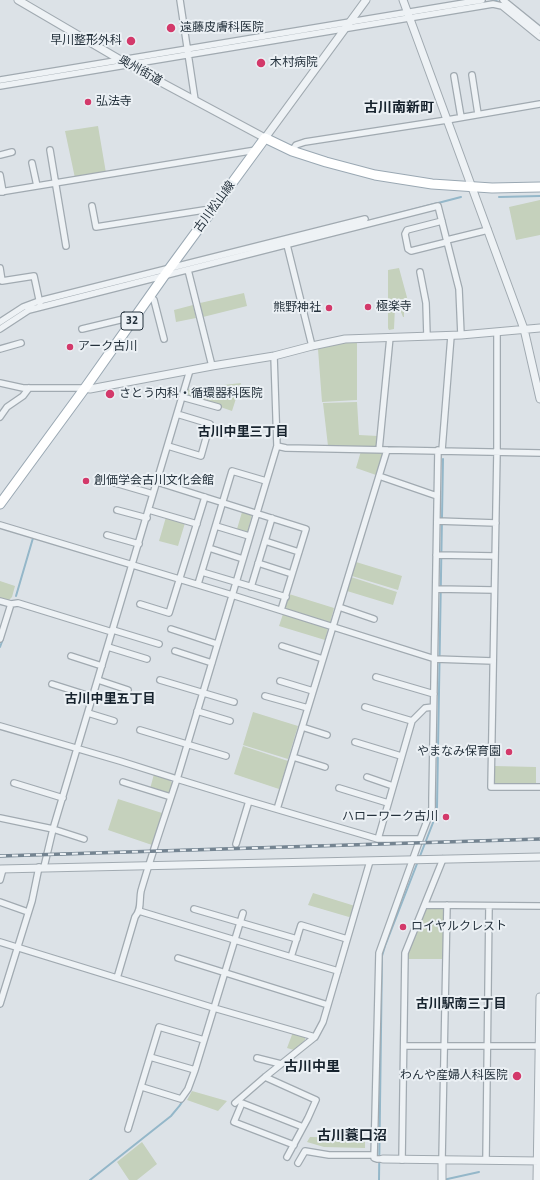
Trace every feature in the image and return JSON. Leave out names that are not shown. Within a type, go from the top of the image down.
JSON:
[{"type":"main road","name":"古川松山線","points":[[0,504],[265,138]]},
{"type":"main road","points":[[265,138],[292,151],[374,175],[432,184],[492,188],[540,187]]},
{"type":"street","name":"奥州街道","points":[[18,0],[120,60],[265,138]]},
{"type":"street","points":[[180,0],[195,100]]},
{"type":"street","points":[[265,138],[366,0]]},
{"type":"street","points":[[403,0],[524,329],[540,399]]},
{"type":"street","points":[[0,86],[120,60],[187,52],[345,29],[409,15],[474,4],[482,0]]},
{"type":"street","points":[[502,0],[540,30]]},
{"type":"street","points":[[0,80],[129,65],[187,52],[350,22],[409,15],[444,3],[493,4],[502,6],[540,37]]},
{"type":"street","points":[[472,75],[478,114]]},
{"type":"street","points":[[454,76],[461,117]]},
{"type":"street","points":[[292,151],[296,145],[305,142],[540,104]]},
{"type":"street","points":[[50,150],[66,246]]},
{"type":"street","points":[[0,175],[2,192],[257,150]]},
{"type":"street","points":[[0,155],[12,152]]},
{"type":"street","points":[[32,163],[37,186]]},
{"type":"street","points":[[92,206],[96,227],[204,210],[212,211]]},
{"type":"street","points":[[0,329],[28,310],[40,304],[263,247],[438,206],[459,289],[461,335]]},
{"type":"street","points":[[263,247],[287,244],[298,239],[365,219]]},
{"type":"street","points":[[442,221],[407,230],[405,234],[408,249],[411,251],[488,230]]},
{"type":"street","points":[[287,244],[312,346]]},
{"type":"street","points":[[0,322],[26,306],[40,304],[167,272],[188,270],[200,263]]},
{"type":"street","points":[[0,268],[2,281],[34,276],[40,304]]},
{"type":"street","points":[[188,270],[212,366]]},
{"type":"street","points":[[420,272],[426,303],[427,336]]},
{"type":"street","points":[[150,296],[154,300],[164,339]]},
{"type":"street","points":[[82,329],[128,318],[133,319]]},
{"type":"street","points":[[0,383],[29,388],[90,389],[274,356],[345,339],[451,336],[540,328]]},
{"type":"street","points":[[497,332],[497,452],[491,787],[540,787]]},
{"type":"street","points":[[379,1158],[379,952],[416,860],[420,839],[432,808],[433,707],[438,659],[440,589],[441,521],[437,496],[451,336]]},
{"type":"street","points":[[379,450],[390,337]]},
{"type":"street","points":[[0,349],[21,343]]},
{"type":"street","points":[[117,978],[135,917],[141,904],[140,895],[177,779],[277,446],[274,356]]},
{"type":"street","points":[[0,1004],[78,749],[190,370]]},
{"type":"street","points":[[0,417],[7,407],[23,396],[29,388]]},
{"type":"street","points":[[182,397],[218,408]]},
{"type":"street","points":[[168,446],[201,456],[210,424],[177,414]]},
{"type":"street","points":[[277,446],[286,448],[540,453]]},
{"type":"street","points":[[277,809],[387,450]]},
{"type":"street","points":[[198,584],[232,470],[266,481]]},
{"type":"street","points":[[379,476],[437,496]]},
{"type":"street","points":[[106,480],[153,494]]},
{"type":"street","points":[[157,482],[306,529],[282,610]]},
{"type":"street","points":[[140,604],[169,614],[205,497]]},
{"type":"street","points":[[117,510],[146,518]]},
{"type":"street","points":[[149,510],[197,524]]},
{"type":"street","points":[[251,587],[272,518]]},
{"type":"street","points":[[441,521],[496,523]]},
{"type":"street","points":[[0,525],[198,584],[438,659],[493,661]]},
{"type":"street","points":[[216,526],[250,536]]},
{"type":"street","points":[[107,535],[139,544]]},
{"type":"street","points":[[265,541],[299,552]]},
{"type":"street","points":[[209,548],[243,559]]},
{"type":"street","points":[[440,555],[495,556]]},
{"type":"street","points":[[258,563],[292,574]]},
{"type":"street","points":[[202,572],[286,597]]},
{"type":"street","points":[[440,589],[494,590]]},
{"type":"street","points":[[0,601],[11,604],[18,603],[159,644]]},
{"type":"street","points":[[0,639],[11,604]]},
{"type":"street","points":[[339,607],[374,619]]},
{"type":"street","points":[[171,629],[217,644]]},
{"type":"street","points":[[282,646],[323,659]]},
{"type":"street","points":[[108,647],[146,659]]},
{"type":"street","points":[[175,652],[212,663]]},
{"type":"street","points":[[71,656],[102,666]]},
{"type":"street","points":[[376,677],[434,694]]},
{"type":"street","points":[[98,680],[128,690]]},
{"type":"street","points":[[160,680],[234,702]]},
{"type":"street","points":[[280,681],[313,691]]},
{"type":"street","points":[[52,684],[93,697]]},
{"type":"street","points":[[265,696],[308,708]]},
{"type":"street","points":[[365,707],[412,721]]},
{"type":"street","points":[[378,839],[412,721],[426,708],[433,707]]},
{"type":"street","points":[[197,711],[230,720]]},
{"type":"street","points":[[88,713],[114,721]]},
{"type":"street","points":[[0,726],[378,839],[420,839]]},
{"type":"street","points":[[302,727],[327,735]]},
{"type":"street","points":[[140,730],[226,756]]},
{"type":"street","points":[[355,742],[402,756]]},
{"type":"street","points":[[293,757],[325,767]]},
{"type":"street","points":[[366,777],[393,786]]},
{"type":"street","points":[[123,782],[171,797]]},
{"type":"street","points":[[14,783],[63,798]]},
{"type":"street","points":[[339,788],[388,803]]},
{"type":"street","points":[[236,844],[249,801]]},
{"type":"street","points":[[0,818],[53,829],[84,839]]},
{"type":"street","points":[[0,880],[1,869],[42,867],[540,857]]},
{"type":"street","points":[[402,1160],[405,954],[443,859]]},
{"type":"street","points":[[235,1104],[241,1101],[265,1077],[315,1037],[323,1022],[370,861]]},
{"type":"street","points":[[0,902],[28,912]]},
{"type":"street","points":[[425,904],[540,906]]},
{"type":"street","points":[[442,1179],[447,905]]},
{"type":"street","points":[[486,1160],[489,906]]},
{"type":"street","points":[[194,909],[296,939]]},
{"type":"street","points":[[139,911],[338,971]]},
{"type":"street","points":[[142,1087],[181,1099],[188,1088],[244,913]]},
{"type":"street","points":[[291,958],[300,926],[347,939]]},
{"type":"street","points":[[0,942],[214,1008],[315,1037]]},
{"type":"street","points":[[178,958],[328,1005]]},
{"type":"street","points":[[0,980],[7,982]]},
{"type":"street","points":[[537,1180],[539,1161],[540,997]]},
{"type":"street","points":[[128,1129],[159,1027],[204,1040]]},
{"type":"street","points":[[404,1046],[539,1046]]},
{"type":"street","points":[[150,1057],[195,1070]]},
{"type":"street","points":[[257,1058],[281,1064]]},
{"type":"street","points":[[265,1077],[316,1100],[294,1146],[287,1157]]},
{"type":"street","points":[[241,1101],[303,1127]]},
{"type":"street","points":[[241,1101],[234,1122],[294,1146]]},
{"type":"street","points":[[298,1163],[305,1151],[323,1155],[402,1160],[539,1161]]},
{"type":"green space","points":[[98,126],[106,173],[75,178],[65,131]]},
{"type":"green space","points":[[540,200],[540,235],[516,240],[509,207]]},
{"type":"green space","points":[[399,268],[408,301],[404,305],[404,317],[399,307],[395,307],[394,329],[389,330],[388,270]]},
{"type":"green space","points":[[244,293],[247,306],[203,317],[200,303]]},
{"type":"green space","points":[[193,305],[196,318],[176,322],[174,310]]},
{"type":"green space","points":[[357,341],[357,400],[322,402],[318,349],[339,343]]},
{"type":"green space","points":[[241,383],[232,411],[186,395],[188,389]]},
{"type":"green space","points":[[357,402],[359,435],[378,436],[377,448],[328,446],[323,403]]},
{"type":"green space","points":[[361,451],[383,453],[376,475],[356,468]]},
{"type":"green space","points":[[242,512],[252,515],[247,533],[237,529]]},
{"type":"green space","points":[[166,517],[185,523],[178,546],[159,541]]},
{"type":"green space","points":[[356,562],[402,576],[398,590],[352,576]]},
{"type":"green space","points":[[351,577],[397,592],[393,605],[347,591]]},
{"type":"green space","points":[[0,581],[15,586],[12,597],[8,601],[0,598]]},
{"type":"green space","points":[[289,594],[334,608],[330,623],[284,609]]},
{"type":"green space","points":[[283,614],[328,628],[325,640],[279,626]]},
{"type":"green space","points":[[253,712],[298,726],[288,759],[243,745]]},
{"type":"green space","points":[[243,746],[288,761],[279,789],[234,774]]},
{"type":"green space","points":[[494,766],[536,767],[536,784],[493,783]]},
{"type":"green space","points":[[154,774],[169,779],[172,783],[169,794],[150,789]]},
{"type":"green space","points":[[118,799],[162,813],[152,845],[108,830]]},
{"type":"green space","points":[[313,893],[355,906],[352,915],[349,917],[308,905]]},
{"type":"green space","points":[[425,907],[445,907],[445,959],[408,959],[407,955]]},
{"type":"green space","points":[[293,1032],[305,1037],[305,1040],[294,1050],[287,1048]]},
{"type":"green space","points":[[192,1091],[227,1101],[218,1111],[187,1100]]},
{"type":"green space","points":[[310,1137],[365,1138],[365,1148],[324,1147],[307,1142]]},
{"type":"green space","points":[[142,1142],[157,1164],[137,1180],[129,1180],[117,1162]]},
{"type":"waterway","points":[[463,6],[496,1],[503,4]]},
{"type":"waterway","points":[[135,61],[174,54]]},
{"type":"waterway","points":[[15,81],[112,64]]},
{"type":"waterway","points":[[499,197],[540,196]]},
{"type":"waterway","points":[[365,222],[461,197]]},
{"type":"waterway","points":[[177,269],[216,259]]},
{"type":"waterway","points":[[34,306],[161,273]]},
{"type":"waterway","points":[[0,325],[26,308]]},
{"type":"waterway","points":[[379,1180],[382,956],[436,815],[437,807],[443,459]]},
{"type":"waterway","points":[[16,596],[33,538]]},
{"type":"waterway","points":[[0,647],[3,639]]},
{"type":"waterway","points":[[90,1180],[171,1116],[192,1086],[196,1074]]},
{"type":"waterway","points":[[443,1180],[479,1172]]},
{"type":"railway","points":[[0,856],[540,839]]},
{"type":"place","name":"遠藤皮膚科医院","points":[[171,28]]},
{"type":"place","name":"早川整形外科","points":[[131,41]]},
{"type":"place","name":"木村病院","points":[[261,63]]},
{"type":"place","name":"弘法寺","points":[[88,102]]},
{"type":"place","name":"極楽寺","points":[[368,307]]},
{"type":"place","name":"熊野神社","points":[[329,308]]},
{"type":"place","name":"アーク古川","points":[[70,347]]},
{"type":"place","name":"さとう内科・循環器科医院","points":[[110,394]]},
{"type":"place","name":"創価学会古川文化会館","points":[[86,481]]},
{"type":"place","name":"やまなみ保育園","points":[[509,752]]},
{"type":"place","name":"ハローワーク古川","points":[[446,817]]},
{"type":"place","name":"ロイヤルクレスト","points":[[403,927]]},
{"type":"place","name":"わんや産婦人科医院","points":[[517,1076]]},
{"type":"district","name":"古川南新町","points":[[399,109]]},
{"type":"district","name":"古川中里三丁目","points":[[243,433]]},
{"type":"district","name":"古川中里五丁目","points":[[110,700]]},
{"type":"district","name":"古川駅南三丁目","points":[[461,1005]]},
{"type":"district","name":"古川中里","points":[[312,1068]]},
{"type":"district","name":"古川蓑口沼","points":[[352,1137]]}]
